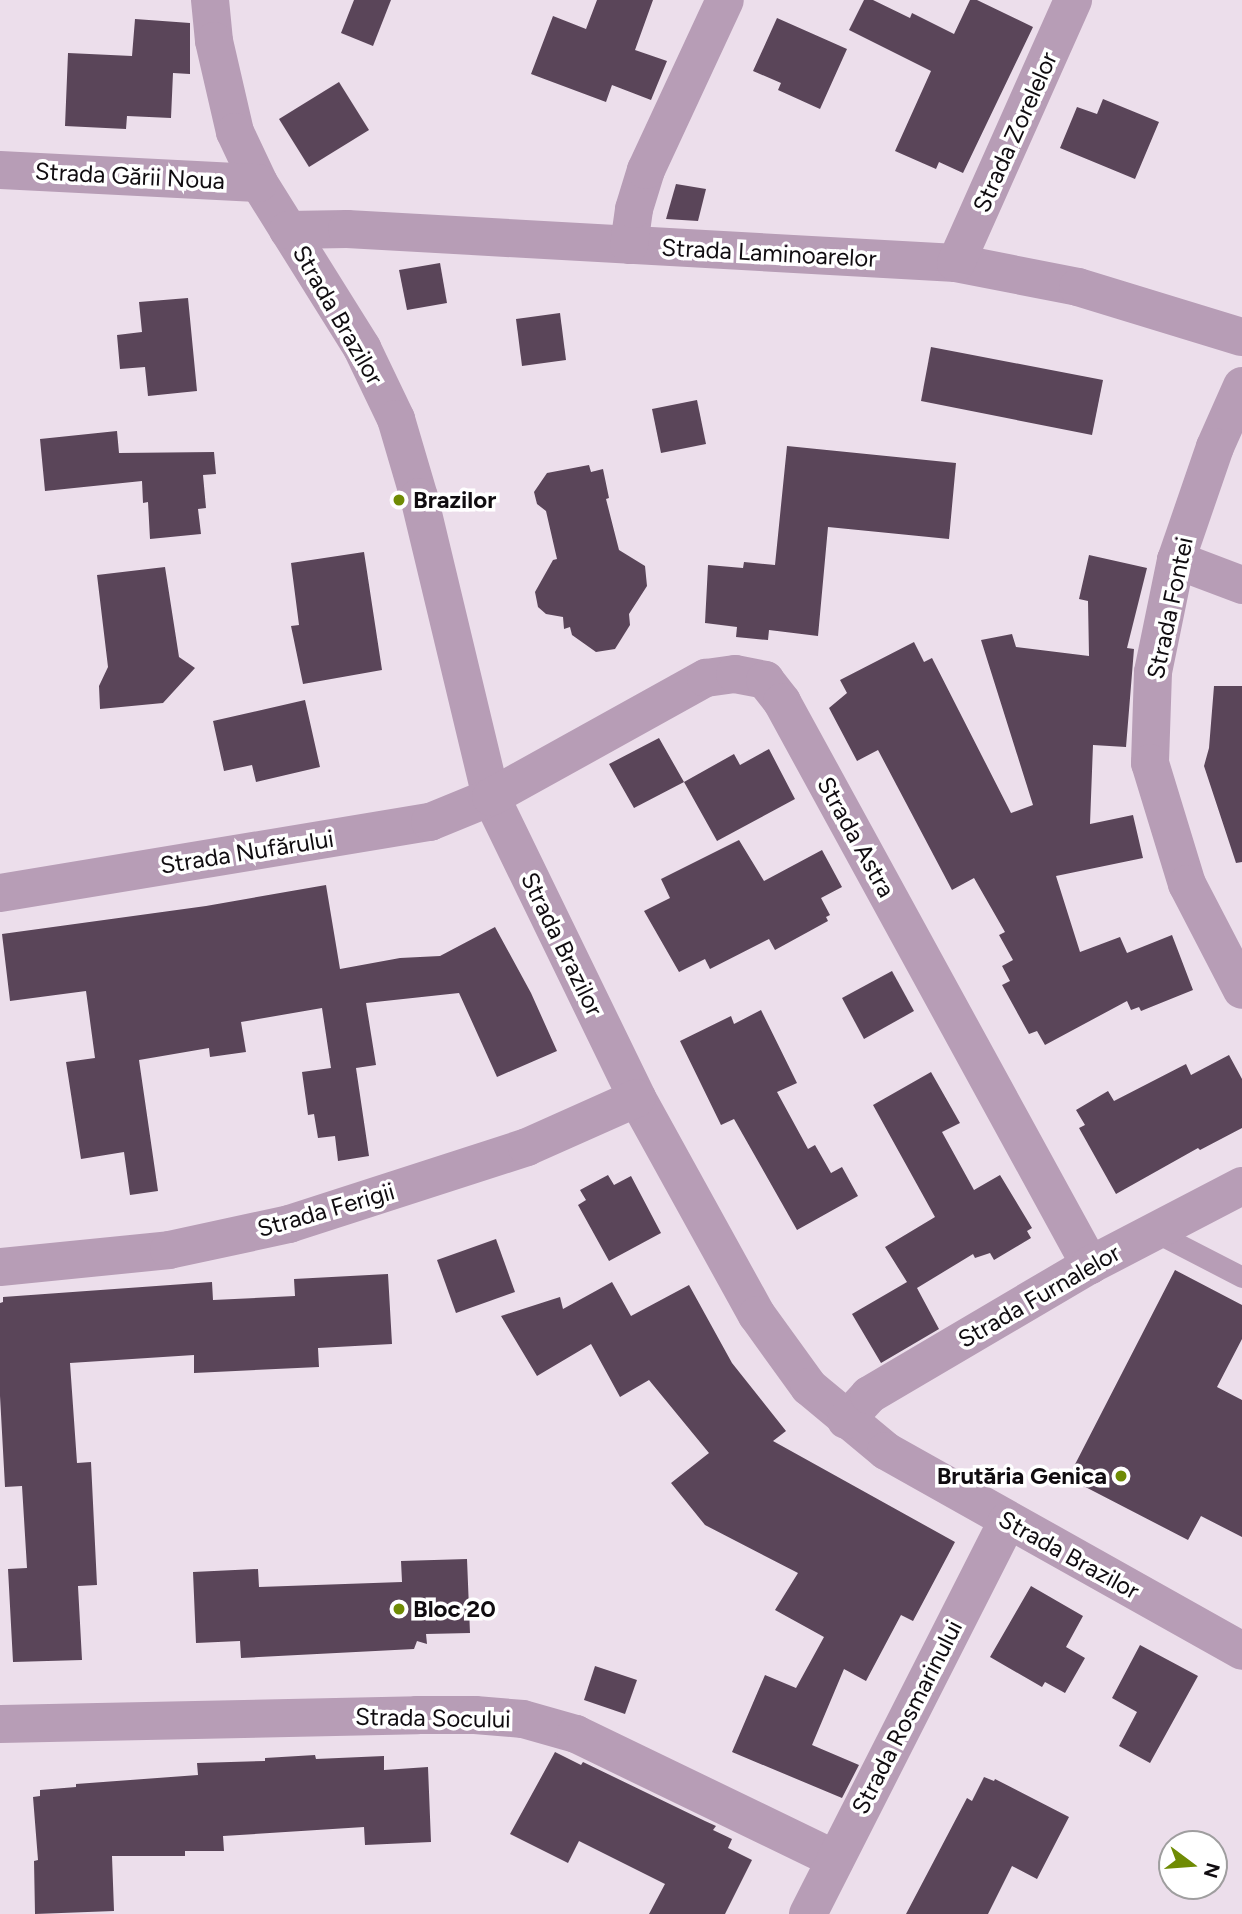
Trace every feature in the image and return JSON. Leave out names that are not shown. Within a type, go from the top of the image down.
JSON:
[{"type":"street","name":"Strada Brazilor","points":[[211,0],[214,41],[235,132],[259,183],[362,348],[396,419],[419,497],[491,797],[637,1098],[757,1315],[808,1387],[895,1457],[1242,1651]]},
{"type":"street","points":[[629,245],[634,209],[646,170],[725,0]]},
{"type":"street","name":"Strada Zorelelor","points":[[956,263],[1073,0]]},
{"type":"street","name":"Strada Gării Noua","points":[[0,170],[259,183]]},
{"type":"street","name":"Strada Laminoarelor","points":[[288,230],[324,228],[956,263],[1078,287],[1242,337]]},
{"type":"street","name":"Strada Fontei","points":[[1242,386],[1215,447],[1176,560],[1153,672],[1150,763],[1187,884],[1242,990]]},
{"type":"street","points":[[1176,560],[1242,585]]},
{"type":"street","name":"Strada Astra","points":[[491,797],[706,678],[735,674],[765,680],[782,702],[1090,1265]]},
{"type":"street","name":"Strada Nufărului","points":[[0,893],[430,822],[491,797]]},
{"type":"street","name":"Strada Ferigii","points":[[0,1267],[169,1250],[289,1224],[527,1147],[637,1098]]},
{"type":"street","name":"Strada Furnalelor","points":[[846,1420],[869,1395],[1090,1265],[1242,1186]]},
{"type":"street","name":"Strada Rosmarinului","points":[[808,1914],[1007,1521]]},
{"type":"street","name":"Strada Socului","points":[[0,1724],[429,1715],[523,1719],[576,1734],[835,1859]]},
{"type":"lane","points":[[1153,1231],[1242,1277]]},
{"type":"building","points":[[354,0],[391,0],[373,46],[341,33]]},
{"type":"building","points":[[597,0],[653,0],[635,50],[667,61],[651,100],[612,85],[606,102],[531,74],[553,16],[586,29]]},
{"type":"building","points":[[864,0],[873,0],[910,18],[912,13],[954,34],[970,0],[977,0],[1033,27],[963,173],[939,162],[936,169],[895,151],[931,71],[849,30]]},
{"type":"building","points":[[777,18],[847,49],[820,109],[778,90],[781,83],[753,71]]},
{"type":"building","points":[[135,19],[190,23],[190,74],[173,73],[171,118],[127,116],[126,129],[65,126],[68,53],[132,56]]},
{"type":"building","points":[[339,82],[369,130],[309,167],[279,119]]},
{"type":"building","points":[[1103,99],[1159,122],[1135,179],[1060,148],[1077,107],[1097,114]]},
{"type":"building","points":[[676,184],[706,189],[698,221],[666,219]]},
{"type":"building","points":[[440,263],[447,303],[407,310],[399,270]]},
{"type":"building","points":[[188,298],[197,391],[148,396],[145,367],[120,369],[117,335],[142,332],[139,302]]},
{"type":"building","points":[[560,313],[566,360],[522,366],[516,319]]},
{"type":"building","points":[[931,347],[1103,380],[1092,435],[921,401]]},
{"type":"building","points":[[697,400],[706,444],[661,453],[652,409]]},
{"type":"building","points":[[117,431],[119,453],[214,452],[216,474],[203,475],[206,508],[198,509],[201,534],[150,539],[148,502],[143,503],[142,481],[45,491],[40,439]]},
{"type":"building","points":[[787,446],[956,463],[949,539],[828,527],[818,636],[769,630],[768,640],[736,637],[737,627],[705,623],[708,565],[743,568],[744,562],[775,565]]},
{"type":"building","points":[[589,465],[591,472],[603,469],[609,498],[606,499],[619,550],[645,566],[647,586],[629,614],[630,625],[615,649],[596,652],[572,635],[570,627],[564,629],[563,617],[546,614],[538,607],[535,592],[553,560],[557,559],[546,511],[537,504],[534,492],[547,473]]},
{"type":"building","points":[[364,552],[382,670],[303,684],[291,626],[299,625],[291,563]]},
{"type":"building","points":[[1089,555],[1147,568],[1127,648],[1134,649],[1126,747],[1093,745],[1090,824],[1133,815],[1143,858],[1056,876],[1080,952],[1120,937],[1127,953],[1172,935],[1193,990],[1141,1011],[1139,1007],[1131,1010],[1127,1001],[1045,1045],[1037,1031],[1029,1034],[1002,985],[1010,981],[1002,966],[1013,960],[999,935],[1005,932],[974,878],[952,890],[878,750],[857,761],[829,708],[847,693],[840,680],[914,642],[924,662],[932,658],[1011,813],[1033,805],[981,640],[1012,634],[1016,647],[1089,656],[1088,601],[1079,599]]},
{"type":"building","points":[[165,567],[179,657],[195,668],[163,703],[100,709],[99,686],[108,667],[97,575]]},
{"type":"building","points":[[1214,686],[1242,686],[1242,862],[1236,863],[1204,766],[1209,748]]},
{"type":"building","points":[[305,700],[320,767],[256,782],[252,765],[224,771],[213,721]]},
{"type":"building","points":[[659,738],[684,782],[634,808],[609,764]]},
{"type":"building","points":[[769,749],[795,799],[717,841],[684,782],[734,754],[740,765]]},
{"type":"building","points":[[739,840],[764,881],[822,850],[842,887],[821,898],[830,915],[826,917],[828,921],[775,950],[769,939],[710,969],[705,959],[679,972],[644,911],[670,898],[661,879]]},
{"type":"building","points":[[326,885],[340,969],[400,958],[440,956],[495,927],[531,993],[557,1051],[497,1077],[459,993],[366,1003],[376,1065],[356,1068],[369,1156],[338,1161],[335,1136],[318,1138],[314,1114],[308,1115],[302,1072],[331,1068],[322,1008],[241,1022],[246,1052],[210,1057],[209,1048],[139,1060],[158,1191],[130,1195],[124,1152],[81,1159],[66,1062],[95,1058],[86,991],[10,1001],[2,934],[206,906]]},
{"type":"building","points":[[892,971],[914,1011],[864,1039],[842,998]]},
{"type":"building","points":[[761,1010],[797,1083],[777,1092],[808,1149],[815,1145],[831,1173],[842,1167],[858,1196],[797,1230],[734,1119],[721,1125],[680,1041],[731,1016],[734,1024]]},
{"type":"building","points":[[1229,1055],[1242,1079],[1242,1128],[1200,1150],[1198,1148],[1116,1194],[1079,1128],[1085,1125],[1076,1110],[1108,1091],[1114,1101],[1186,1064],[1191,1075]]},
{"type":"building","points":[[931,1072],[960,1123],[942,1132],[974,1190],[1000,1175],[1032,1228],[1027,1231],[1031,1238],[994,1260],[990,1253],[975,1258],[973,1254],[917,1288],[939,1329],[881,1363],[852,1314],[907,1282],[885,1247],[935,1217],[873,1105]]},
{"type":"building","points":[[608,1175],[614,1185],[631,1176],[661,1233],[609,1261],[578,1205],[586,1200],[580,1190]]},
{"type":"building","points":[[496,1239],[515,1292],[456,1313],[437,1260]]},
{"type":"building","points":[[1175,1270],[1242,1305],[1242,1339],[1217,1387],[1242,1400],[1242,1537],[1201,1516],[1188,1540],[1068,1478]]},
{"type":"building","points":[[388,1274],[392,1344],[318,1348],[319,1367],[194,1373],[194,1355],[70,1363],[77,1463],[91,1462],[97,1585],[78,1586],[82,1660],[13,1662],[8,1569],[27,1568],[22,1486],[5,1487],[0,1396],[0,1303],[3,1302],[3,1297],[212,1282],[213,1300],[295,1296],[294,1279]]},
{"type":"building","points":[[612,1282],[631,1316],[689,1285],[732,1363],[786,1431],[773,1441],[955,1542],[913,1621],[901,1615],[866,1681],[844,1669],[812,1745],[859,1765],[842,1798],[732,1752],[765,1675],[796,1688],[824,1637],[775,1610],[798,1573],[705,1525],[671,1483],[709,1453],[649,1380],[620,1397],[591,1344],[537,1376],[501,1316],[560,1297],[563,1309]]},
{"type":"building","points":[[467,1559],[470,1633],[426,1634],[427,1644],[417,1641],[414,1649],[241,1658],[240,1641],[196,1643],[193,1572],[258,1569],[259,1587],[402,1582],[401,1561]]},
{"type":"building","points":[[1031,1586],[1083,1616],[1066,1647],[1085,1658],[1065,1693],[1045,1682],[1042,1687],[990,1657]]},
{"type":"building","points":[[1140,1645],[1198,1676],[1150,1763],[1119,1746],[1137,1712],[1112,1698]]},
{"type":"building","points":[[595,1666],[637,1680],[625,1714],[584,1700]]},
{"type":"building","points":[[555,1752],[581,1765],[583,1762],[716,1826],[713,1830],[732,1839],[728,1848],[752,1860],[725,1914],[649,1914],[665,1884],[579,1841],[568,1863],[510,1834]]},
{"type":"building","points":[[315,1755],[316,1759],[384,1756],[384,1770],[428,1767],[431,1842],[365,1845],[364,1827],[223,1836],[224,1851],[185,1851],[185,1856],[112,1856],[114,1911],[35,1914],[34,1861],[38,1860],[33,1797],[40,1796],[40,1790],[76,1787],[76,1784],[198,1775],[197,1763],[265,1761],[265,1758]]},
{"type":"building","points":[[984,1777],[994,1781],[995,1779],[1069,1817],[1037,1879],[1012,1866],[988,1914],[906,1914],[967,1798],[972,1801]]},
{"type":"place","name":"Brazilor","points":[[399,500]]},
{"type":"place","name":"Brutăria Genica","points":[[1121,1476]]},
{"type":"place","name":"Bloc 20","points":[[399,1609]]}]
